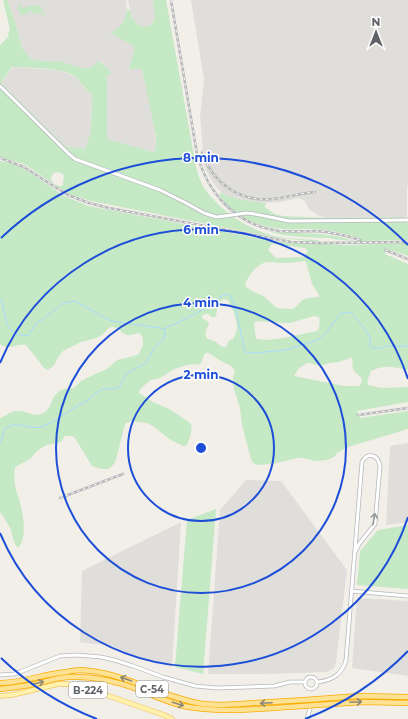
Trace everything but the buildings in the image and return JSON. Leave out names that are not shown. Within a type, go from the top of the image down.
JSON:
[{"type":"highway","name":"C-54","points":[[0,682],[20,681],[79,670],[100,672],[117,676],[172,696],[204,704],[232,705],[305,700],[318,702],[408,703]]},
{"type":"highway","name":"C-54","points":[[0,689],[17,688],[63,678],[78,677],[100,679],[137,689],[181,706],[221,710],[304,706],[318,702],[358,696],[408,697]]},
{"type":"main road","name":"B-224","points":[[0,696],[12,695],[58,684],[67,684],[112,697],[172,719]]},
{"type":"street","points":[[1,87],[75,159],[160,190],[180,199],[204,213],[216,217],[246,213],[259,214],[290,221],[408,220]]},
{"type":"street","points":[[318,682],[335,677],[345,665],[362,462],[368,456],[374,456],[378,460],[380,466],[375,524],[359,544],[355,552]]},
{"type":"street","points":[[351,591],[408,596]]},
{"type":"street","points":[[0,675],[20,672],[60,656],[76,655],[101,657],[114,660],[163,677],[195,686],[217,688],[274,686],[290,682],[305,682],[311,677],[315,678],[318,682]]},
{"type":"street","points":[[305,682],[307,688],[313,690]]},
{"type":"street","points":[[307,719],[313,690],[318,686],[318,682]]},
{"type":"shaded area","points":[[7,0],[126,0],[127,9],[125,19],[120,27],[135,47],[130,69],[142,68],[155,129],[155,151],[153,152],[107,139],[107,75],[111,73],[100,61],[90,68],[81,68],[61,62],[32,60],[22,48]]},
{"type":"shaded area","points":[[128,0],[153,0],[155,18],[148,27],[138,25],[134,20],[130,11]]},
{"type":"shaded area","points":[[191,0],[408,0],[407,219],[403,219],[402,217],[325,218],[313,212],[308,208],[305,201],[299,198],[281,202],[266,203],[248,201],[224,195],[213,183],[205,168],[200,152],[203,148],[200,118],[204,79]]},
{"type":"shaded area","points":[[13,67],[59,70],[76,77],[92,95],[91,123],[88,144],[85,149],[65,146],[1,83]]},
{"type":"shaded area","points":[[408,443],[408,522],[386,525],[390,446]]},
{"type":"shaded area","points":[[246,480],[281,481],[347,570],[336,663],[334,668],[327,672],[208,674],[220,510]]},
{"type":"shaded area","points":[[181,522],[172,667],[128,654],[111,646],[80,642],[82,571]]},
{"type":"shaded area","points":[[357,598],[408,601],[408,676],[352,668]]},
{"type":"green space","points":[[3,0],[7,0],[8,2],[22,48],[32,60],[61,62],[81,68],[90,68],[99,61],[112,73],[107,75],[107,139],[153,152],[155,151],[156,136],[142,69],[129,69],[135,47],[111,33],[122,23],[127,9],[130,11],[137,24],[144,27],[150,26],[155,18],[153,0],[166,0],[196,165],[202,185],[214,200],[230,215],[259,231],[279,237],[317,240],[320,242],[278,238],[91,201],[69,194],[24,164],[0,157],[0,45],[9,36],[8,33],[10,30]],"holes":[[[12,67],[56,70],[72,74],[77,78],[92,95],[90,130],[88,143],[85,149],[65,146],[1,83]],[[57,172],[63,174],[64,176],[62,186],[58,186],[51,179],[53,173]]]},
{"type":"green space","points":[[18,3],[20,3],[21,8],[39,6],[43,11],[44,16],[42,16],[42,13],[39,12],[33,14],[33,12],[31,13],[31,10],[28,11],[27,14],[20,15],[19,10],[17,10],[17,7],[19,7]]},
{"type":"green space","points":[[0,161],[26,170],[70,199],[88,206],[279,242],[347,245],[408,243],[408,256],[387,249],[385,254],[408,264],[408,370],[381,367],[371,371],[367,381],[368,385],[381,388],[408,387],[408,402],[357,411],[360,418],[408,411],[408,429],[348,447],[327,460],[315,461],[298,458],[270,464],[255,464],[251,459],[242,425],[240,408],[234,389],[233,377],[235,370],[209,353],[206,353],[200,364],[187,365],[174,369],[160,378],[151,380],[141,388],[139,392],[153,402],[171,410],[190,423],[190,438],[186,446],[169,439],[147,423],[131,421],[126,423],[124,427],[116,460],[112,467],[108,469],[92,466],[73,436],[65,436],[61,442],[43,447],[30,459],[15,467],[14,476],[16,491],[24,522],[23,539],[19,547],[17,547],[11,530],[0,512],[0,418],[15,411],[37,415],[45,412],[58,392],[65,389],[74,388],[81,381],[107,369],[117,360],[139,354],[143,345],[143,338],[140,333],[127,335],[116,328],[110,327],[102,335],[81,342],[63,351],[54,365],[48,370],[44,368],[26,345],[6,347],[0,344]],"holes":[[[272,244],[305,248],[308,251],[304,257],[276,258],[268,250]],[[269,262],[306,262],[312,284],[319,297],[302,300],[292,309],[277,308],[263,296],[245,286],[251,274],[261,264]],[[224,299],[228,300],[234,313],[237,328],[233,339],[229,341],[226,347],[208,339],[206,332],[209,324],[202,318],[202,316],[206,314],[211,317],[216,316],[218,303]],[[314,316],[319,317],[320,323],[317,331],[266,340],[256,339],[254,323],[256,321],[290,323]],[[352,358],[353,369],[361,377],[361,384],[359,386],[344,386],[294,376],[299,368],[307,363],[316,365]]]},
{"type":"green space","points":[[222,192],[224,195],[248,201],[266,203],[265,207],[274,214],[283,216],[325,218],[402,217],[408,219],[408,240],[359,241],[360,238],[338,232],[314,229],[284,229],[270,227],[249,220],[231,209],[219,195]]},
{"type":"green space","points":[[268,231],[320,234],[355,241],[291,236]]},
{"type":"green space","points":[[216,509],[203,674],[175,667],[187,520]]},
{"type":"green space","points":[[408,525],[408,589],[357,585],[360,551],[378,530]]},
{"type":"waterway","points":[[0,299],[2,301],[7,325],[15,334],[28,336],[36,324],[64,303],[75,301],[111,321],[163,329],[191,316],[207,307],[220,297],[229,294],[235,306],[245,352],[254,353],[286,350],[318,340],[326,333],[340,314],[351,312],[370,337],[370,347],[380,349],[386,346],[408,346]]},
{"type":"waterway","points":[[0,443],[4,430],[12,425],[37,428],[41,427],[87,401],[99,391],[104,389],[119,388],[126,374],[146,363],[154,348],[164,339],[164,330]]},
{"type":"railway","points":[[171,0],[197,154],[208,182],[216,194],[237,215],[264,228],[279,231],[327,232],[360,240]]},
{"type":"railway","points":[[202,153],[207,164],[220,182],[238,194],[260,199],[272,199],[315,192]]},
{"type":"railway","points":[[0,158],[24,167],[68,195],[89,203],[109,208],[291,242],[408,242]]},
{"type":"railway","points":[[385,250],[408,259]]},
{"type":"railway","points":[[358,415],[408,408]]},
{"type":"railway","points":[[60,498],[123,474]]}]
